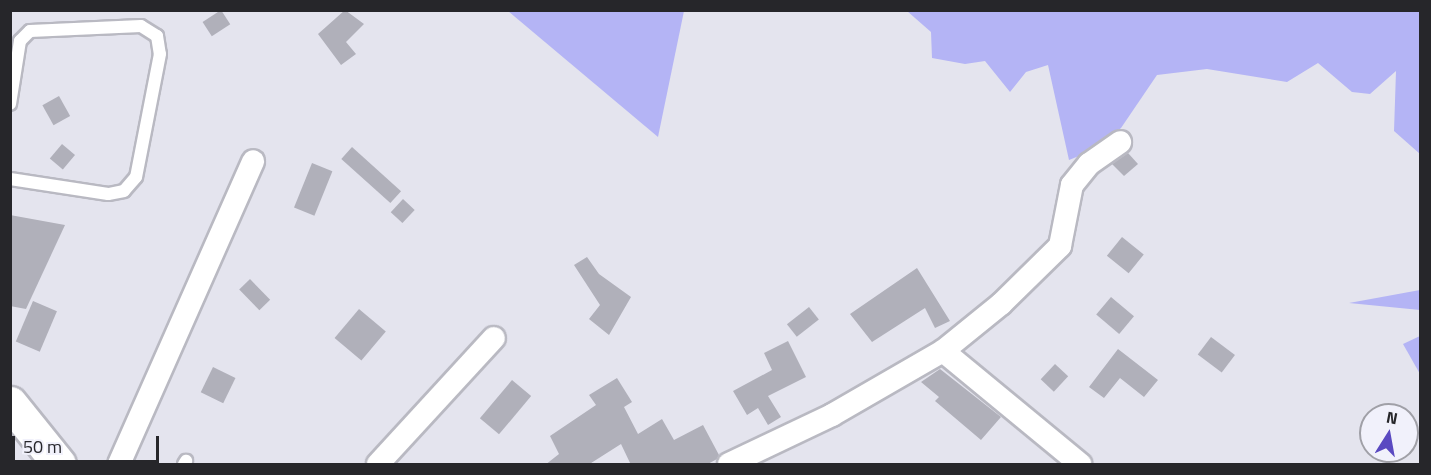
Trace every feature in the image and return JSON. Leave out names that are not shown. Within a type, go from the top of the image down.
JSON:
[{"type":"main road","points":[[10,403],[45,457]]},
{"type":"street","points":[[729,465],[832,415],[943,351],[1041,268],[1060,246],[1072,185],[1089,164],[1120,142]]},
{"type":"street","points":[[119,465],[253,161]]},
{"type":"street","points":[[378,465],[495,338]]},
{"type":"street","points":[[943,351],[1080,465]]},
{"type":"lane","points":[[10,104],[17,51],[30,31],[141,26],[157,36],[160,54],[136,177],[124,191],[108,194],[10,178]]},
{"type":"water","points":[[508,11],[684,11],[658,137]]},
{"type":"water","points":[[907,11],[1420,11],[1420,154],[1394,131],[1396,71],[1370,94],[1352,92],[1318,63],[1287,82],[1207,69],[1157,75],[1121,128],[1094,150],[1069,160],[1048,65],[1026,72],[1010,92],[985,61],[965,64],[932,58],[931,32]]},
{"type":"water","points":[[1420,290],[1420,310],[1349,303]]},
{"type":"water","points":[[1420,336],[1420,374],[1403,344]]},
{"type":"building","points":[[221,10],[230,24],[212,36],[203,22]]},
{"type":"building","points":[[345,10],[364,24],[346,42],[356,54],[341,65],[318,34]]},
{"type":"building","points":[[59,96],[70,116],[54,125],[42,105]]},
{"type":"building","points":[[62,144],[75,155],[63,169],[50,159]]},
{"type":"building","points":[[352,147],[401,191],[390,203],[341,159]]},
{"type":"building","points":[[1128,153],[1138,164],[1124,176],[1112,164]]},
{"type":"building","points":[[312,163],[332,171],[314,216],[294,208]]},
{"type":"building","points":[[403,199],[415,210],[402,223],[391,212]]},
{"type":"building","points":[[10,215],[65,225],[26,309],[10,306]]},
{"type":"building","points":[[1122,237],[1144,255],[1129,273],[1107,256]]},
{"type":"building","points":[[587,257],[599,274],[631,297],[609,335],[589,319],[600,305],[574,265]]},
{"type":"building","points":[[917,268],[950,321],[935,328],[925,308],[872,342],[850,314]]},
{"type":"building","points":[[250,279],[270,300],[259,310],[239,289]]},
{"type":"building","points":[[1111,297],[1134,316],[1119,334],[1096,315]]},
{"type":"building","points":[[33,301],[57,311],[40,352],[16,342]]},
{"type":"building","points":[[809,307],[819,320],[797,337],[787,324]]},
{"type":"building","points":[[359,309],[386,331],[361,361],[335,338]]},
{"type":"building","points":[[1211,337],[1235,355],[1222,373],[1198,355]]},
{"type":"building","points":[[788,341],[806,377],[768,396],[781,417],[768,425],[758,408],[747,415],[733,391],[772,370],[764,353]]},
{"type":"building","points":[[1118,349],[1158,380],[1144,397],[1120,378],[1104,398],[1089,387]]},
{"type":"building","points":[[1055,364],[1068,376],[1054,392],[1041,379]]},
{"type":"building","points":[[213,367],[235,378],[223,403],[201,392]]},
{"type":"building","points":[[940,369],[1001,417],[981,440],[935,401],[939,397],[921,382]]},
{"type":"building","points":[[617,378],[632,402],[624,407],[638,434],[662,419],[674,440],[703,425],[719,455],[717,459],[706,465],[631,465],[621,444],[588,465],[545,465],[559,454],[550,436],[596,405],[589,395]]},
{"type":"building","points":[[512,380],[531,396],[499,434],[480,418]]}]
